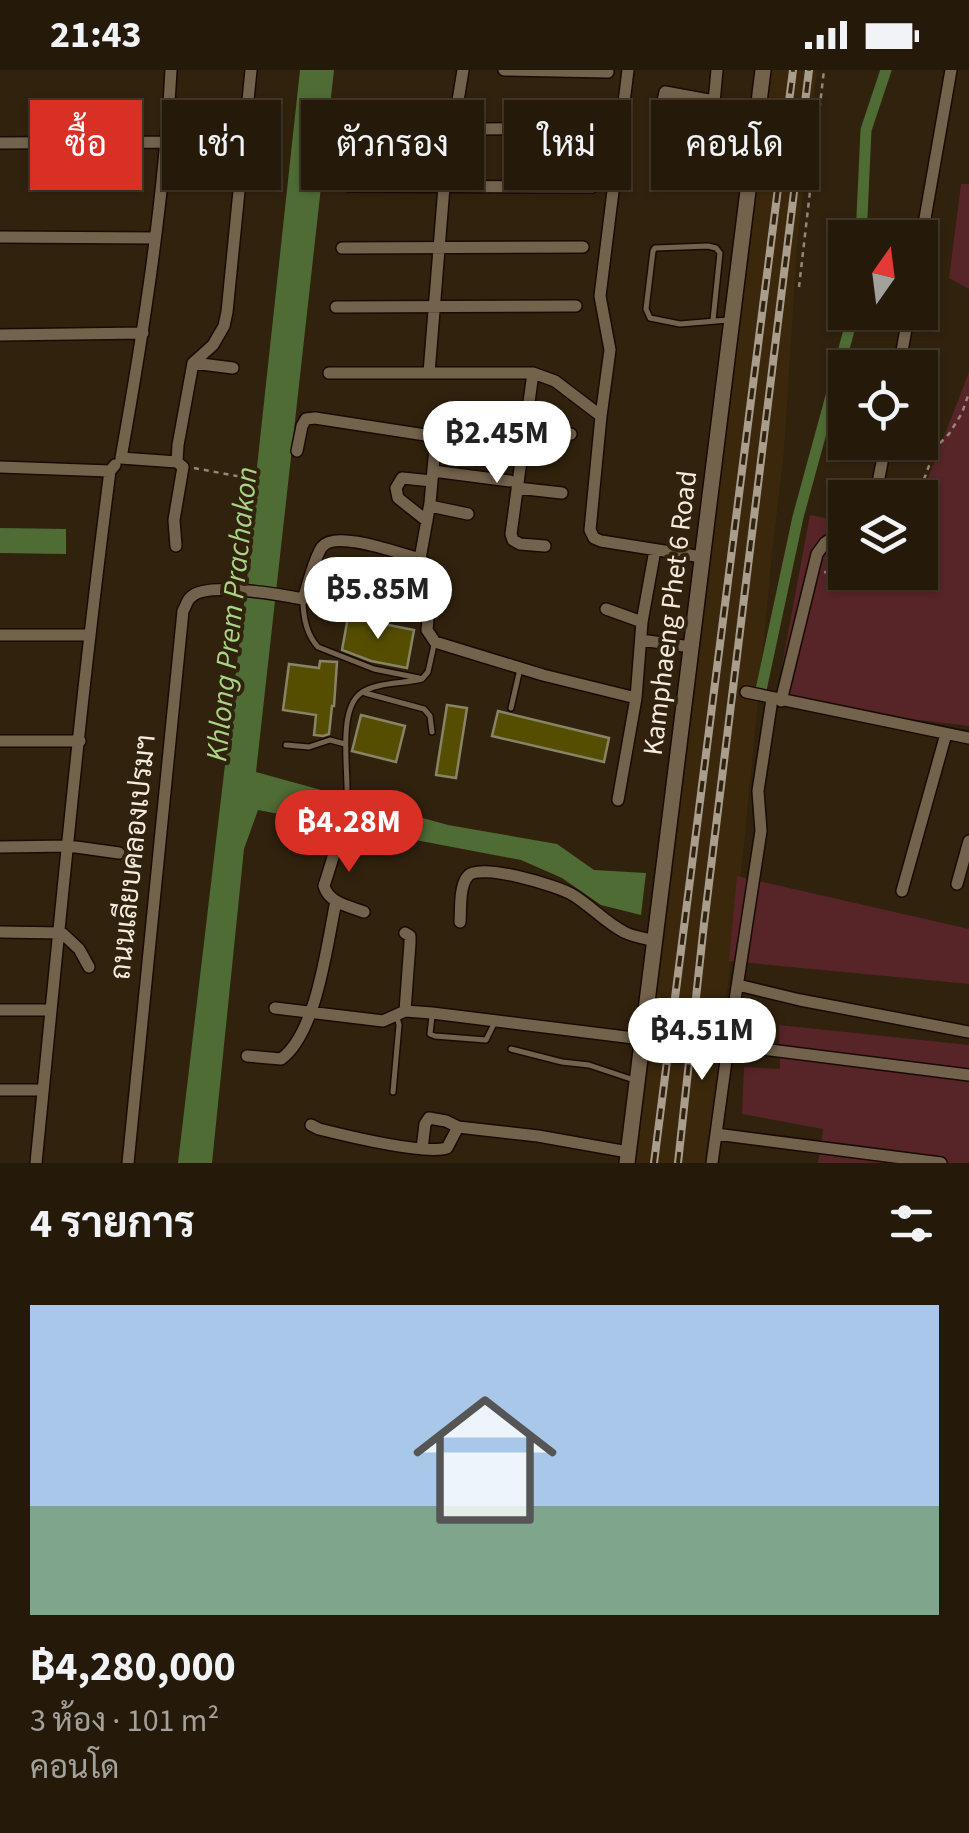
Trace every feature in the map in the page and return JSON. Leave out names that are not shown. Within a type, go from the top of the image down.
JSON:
[{"type":"main road","name":"Kamphaeng Phet 6 Road","points":[[759,100],[763,70]]},
{"type":"main road","name":"Kamphaeng Phet 6 Road","points":[[628,1158],[748,190]]},
{"type":"street","points":[[169,100],[171,70]]},
{"type":"street","points":[[176,546],[178,445],[192,363],[213,344],[227,312],[251,70]]},
{"type":"street","points":[[458,100],[463,70]]},
{"type":"street","points":[[504,70],[608,72]]},
{"type":"street","points":[[628,70],[600,296],[610,350],[590,530],[601,541],[702,558]]},
{"type":"street","points":[[714,100],[717,70]]},
{"type":"street","points":[[925,220],[951,70]]},
{"type":"street","points":[[664,100],[666,92],[709,100]]},
{"type":"street","points":[[0,143],[162,142]]},
{"type":"street","points":[[36,1163],[88,635],[110,471],[122,458],[143,333],[162,182]]},
{"type":"street","points":[[429,373],[444,190]]},
{"type":"street","points":[[0,237],[155,238]]},
{"type":"street","points":[[342,248],[583,247]]},
{"type":"street","points":[[336,307],[576,306]]},
{"type":"street","points":[[0,335],[143,333]]},
{"type":"street","points":[[192,363],[233,368]]},
{"type":"street","points":[[329,373],[533,372],[555,381],[601,416]]},
{"type":"street","points":[[533,372],[514,484],[511,534],[520,544],[544,546]]},
{"type":"street","points":[[297,451],[306,419],[510,448]]},
{"type":"street","points":[[525,433],[571,434]]},
{"type":"street","points":[[420,559],[430,506],[436,436]]},
{"type":"street","points":[[122,458],[180,465]]},
{"type":"street","points":[[0,467],[110,471]]},
{"type":"street","points":[[427,520],[398,498],[396,488],[402,478],[433,476],[514,484],[562,494]]},
{"type":"street","points":[[430,506],[468,514]]},
{"type":"street","points":[[232,590],[303,599],[321,548],[331,540],[346,540],[420,559],[430,566],[432,574],[427,630],[435,642],[520,669],[636,698]]},
{"type":"street","points":[[712,1163],[761,832],[758,790],[776,700],[818,554],[828,541]]},
{"type":"street","points":[[618,800],[655,550]]},
{"type":"street","name":"ถนนเลียบคลองเปรมฯ","points":[[128,1163],[183,611],[191,596],[232,590]]},
{"type":"street","points":[[606,609],[642,622]]},
{"type":"street","points":[[0,634],[88,635]]},
{"type":"street","points":[[641,640],[691,646]]},
{"type":"street","points":[[746,692],[969,738]]},
{"type":"street","points":[[902,891],[946,734]]},
{"type":"street","points":[[0,741],[80,741]]},
{"type":"street","points":[[340,835],[320,876],[329,898],[364,912]]},
{"type":"street","points":[[957,884],[969,841]]},
{"type":"street","points":[[0,846],[69,846],[120,853]]},
{"type":"street","points":[[460,922],[467,876],[487,870],[571,893],[629,935],[654,941]]},
{"type":"street","points":[[247,1056],[281,1059],[297,1044],[312,1012],[336,900]]},
{"type":"street","points":[[0,932],[59,933],[79,949],[89,967]]},
{"type":"street","points":[[401,1012],[410,942],[405,933]]},
{"type":"street","points":[[738,985],[969,1032]]},
{"type":"street","points":[[275,1008],[383,1021],[401,1012],[432,1013],[642,1039]]},
{"type":"street","points":[[0,1010],[49,1010]]},
{"type":"street","points":[[729,1039],[762,1049],[969,1075]]},
{"type":"street","points":[[0,1090],[43,1090]]},
{"type":"street","points":[[422,1149],[429,1118],[458,1127],[538,1136],[628,1158]]},
{"type":"street","points":[[311,1125],[347,1136],[442,1150],[458,1127]]},
{"type":"street","points":[[716,1134],[941,1163]]},
{"type":"lane","points":[[713,320],[720,253],[716,248],[655,248],[646,309],[650,318],[680,324],[732,320]]},
{"type":"lane","points":[[374,610],[303,599],[303,616],[318,647],[374,669],[422,679]]},
{"type":"lane","points":[[340,835],[347,796],[345,744],[356,698],[381,686],[422,679],[428,672],[435,642]]},
{"type":"lane","points":[[511,708],[520,669]]},
{"type":"lane","points":[[362,692],[424,709],[430,716],[432,732]]},
{"type":"lane","points":[[286,745],[309,747],[330,740],[345,744]]},
{"type":"lane","points":[[392,1092],[401,1012]]},
{"type":"lane","points":[[432,1013],[430,1034],[435,1036],[486,1040],[495,1021]]},
{"type":"lane","points":[[511,1049],[562,1062],[589,1064],[637,1081]]},
{"type":"path","points":[[799,288],[824,70]]},
{"type":"path","points":[[924,480],[936,447],[962,414],[969,394]]},
{"type":"path","points":[[180,465],[242,476],[241,530],[233,554],[232,590]]},
{"type":"path","points":[[812,573],[828,572]]},
{"type":"shaded area","points":[[300,70],[334,70],[331,100],[301,100],[301,190],[321,190],[256,772],[448,825],[557,844],[594,870],[646,873],[641,915],[601,905],[562,878],[521,860],[258,810],[244,849],[212,1163],[178,1163],[250,553]]},
{"type":"shaded area","points":[[772,70],[817,70],[814,100],[768,100]]},
{"type":"shaded area","points":[[961,184],[969,184],[969,289],[949,278]]},
{"type":"shaded area","points":[[757,190],[803,190],[784,451],[708,1163],[636,1163]]},
{"type":"shaded area","points":[[969,372],[969,726],[775,703],[810,515],[828,519],[828,590],[938,590],[938,480],[927,480]]},
{"type":"shaded area","points":[[0,528],[66,529],[66,554],[0,553]]},
{"type":"shaded area","points":[[737,876],[969,929],[969,984],[729,961]]},
{"type":"shaded area","points":[[779,1025],[969,1045],[969,1163],[818,1163],[823,1129],[742,1114],[744,1067],[780,1069]]},
{"type":"building","points":[[348,566],[374,571],[372,585],[345,581]]},
{"type":"building","points":[[348,617],[414,630],[407,668],[342,650]]},
{"type":"building","points":[[320,661],[337,662],[329,734],[323,736],[314,735],[316,715],[283,710],[289,664],[319,668]]},
{"type":"building","points":[[447,705],[467,708],[456,778],[436,775]]},
{"type":"building","points":[[498,711],[609,738],[604,762],[492,736]]},
{"type":"building","points":[[361,715],[405,726],[396,762],[352,751]]},
{"type":"waterway","points":[[862,220],[866,130],[886,70]]},
{"type":"waterway","points":[[761,690],[798,517],[849,330]]},
{"type":"railway","points":[[654,1163],[793,70]]},
{"type":"railway","points":[[678,1163],[809,70]]},
{"type":"water label","name":"Khlong Prem Prachakon","points":[[232,614]]}]
